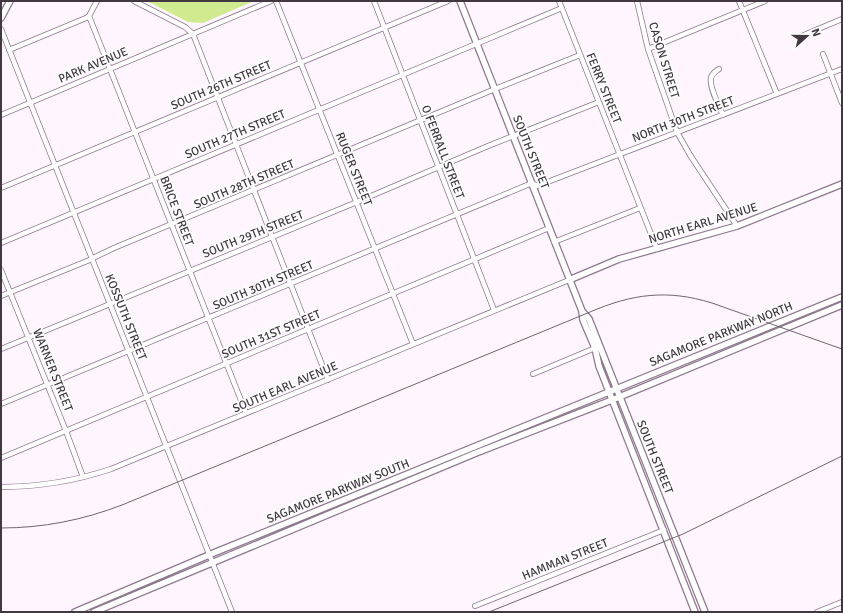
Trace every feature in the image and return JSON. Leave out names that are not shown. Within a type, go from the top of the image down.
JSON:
[{"type":"main road","points":[[1,18],[10,1]]},
{"type":"main road","name":"SOUTH STREET","points":[[460,1],[582,312],[583,320],[595,348],[599,366],[695,612]]},
{"type":"main road","name":"NORTH EARL AVENUE","points":[[569,280],[619,259],[737,226],[842,184]]},
{"type":"main road","name":"SAGAMORE PARKWAY NORTH","points":[[609,392],[842,297]]},
{"type":"main road","name":"SAGAMORE PARKWAY NORTH","points":[[612,400],[842,305]]},
{"type":"main road","name":"SOUTH STREET","points":[[582,312],[588,317],[704,612]]},
{"type":"main road","name":"SAGAMORE PARKWAY SOUTH","points":[[75,612],[609,392]]},
{"type":"main road","name":"SAGAMORE PARKWAY SOUTH","points":[[94,612],[477,453],[612,400]]},
{"type":"main road","points":[[679,570],[686,567]]},
{"type":"street","points":[[10,50],[89,16],[97,1]]},
{"type":"street","points":[[134,1],[195,33],[218,98],[328,380]]},
{"type":"street","name":"PARK AVENUE","points":[[1,115],[271,1]]},
{"type":"street","name":"RUGER STREET","points":[[276,1],[413,344]]},
{"type":"street","name":"O FERRALL STREET","points":[[374,1],[494,310]]},
{"type":"street","name":"SOUTH 26TH STREET","points":[[1,188],[448,1]]},
{"type":"street","name":"FERRY STREET","points":[[559,1],[657,249]]},
{"type":"street","name":"CASON STREET","points":[[637,1],[648,49],[677,132],[690,155],[737,226]]},
{"type":"street","points":[[740,1],[777,94]]},
{"type":"street","points":[[648,49],[765,1]]},
{"type":"street","name":"SOUTH 27TH STREET","points":[[1,243],[562,8]]},
{"type":"street","name":"BRICE STREET","points":[[89,16],[246,413]]},
{"type":"street","points":[[804,35],[842,19]]},
{"type":"street","name":"KOSSUTH STREET","points":[[1,29],[232,612]]},
{"type":"street","points":[[823,54],[842,103]]},
{"type":"street","name":"SOUTH 28TH STREET","points":[[1,296],[420,120],[580,55]]},
{"type":"street","points":[[719,69],[713,73],[710,83],[723,115]]},
{"type":"street","name":"NORTH 30TH STREET","points":[[532,183],[537,186],[842,69]]},
{"type":"street","name":"SOUTH 29TH STREET","points":[[1,349],[513,136],[599,102]]},
{"type":"street","name":"SOUTH 30TH STREET","points":[[1,404],[532,183]]},
{"type":"street","points":[[554,242],[640,208]]},
{"type":"street","name":"SOUTH 31ST STREET","points":[[1,458],[549,228]]},
{"type":"street","name":"WARNER STREET","points":[[1,270],[66,430],[83,478]]},
{"type":"street","name":"SOUTH EARL AVENUE","points":[[1,487],[34,485],[83,478],[111,469],[569,280]]},
{"type":"street","points":[[533,374],[595,348]]},
{"type":"street","name":"HAMMAN STREET","points":[[475,606],[664,530]]},
{"type":"street","points":[[817,612],[842,602]]},
{"type":"green space","points":[[147,1],[254,1],[203,23],[188,22]]},
{"type":"railway","points":[[1,528],[32,527],[63,522],[93,515],[122,505],[620,301],[665,295],[696,299],[712,303],[842,349]]},
{"type":"railway","points":[[489,612],[683,534],[842,456]]}]
